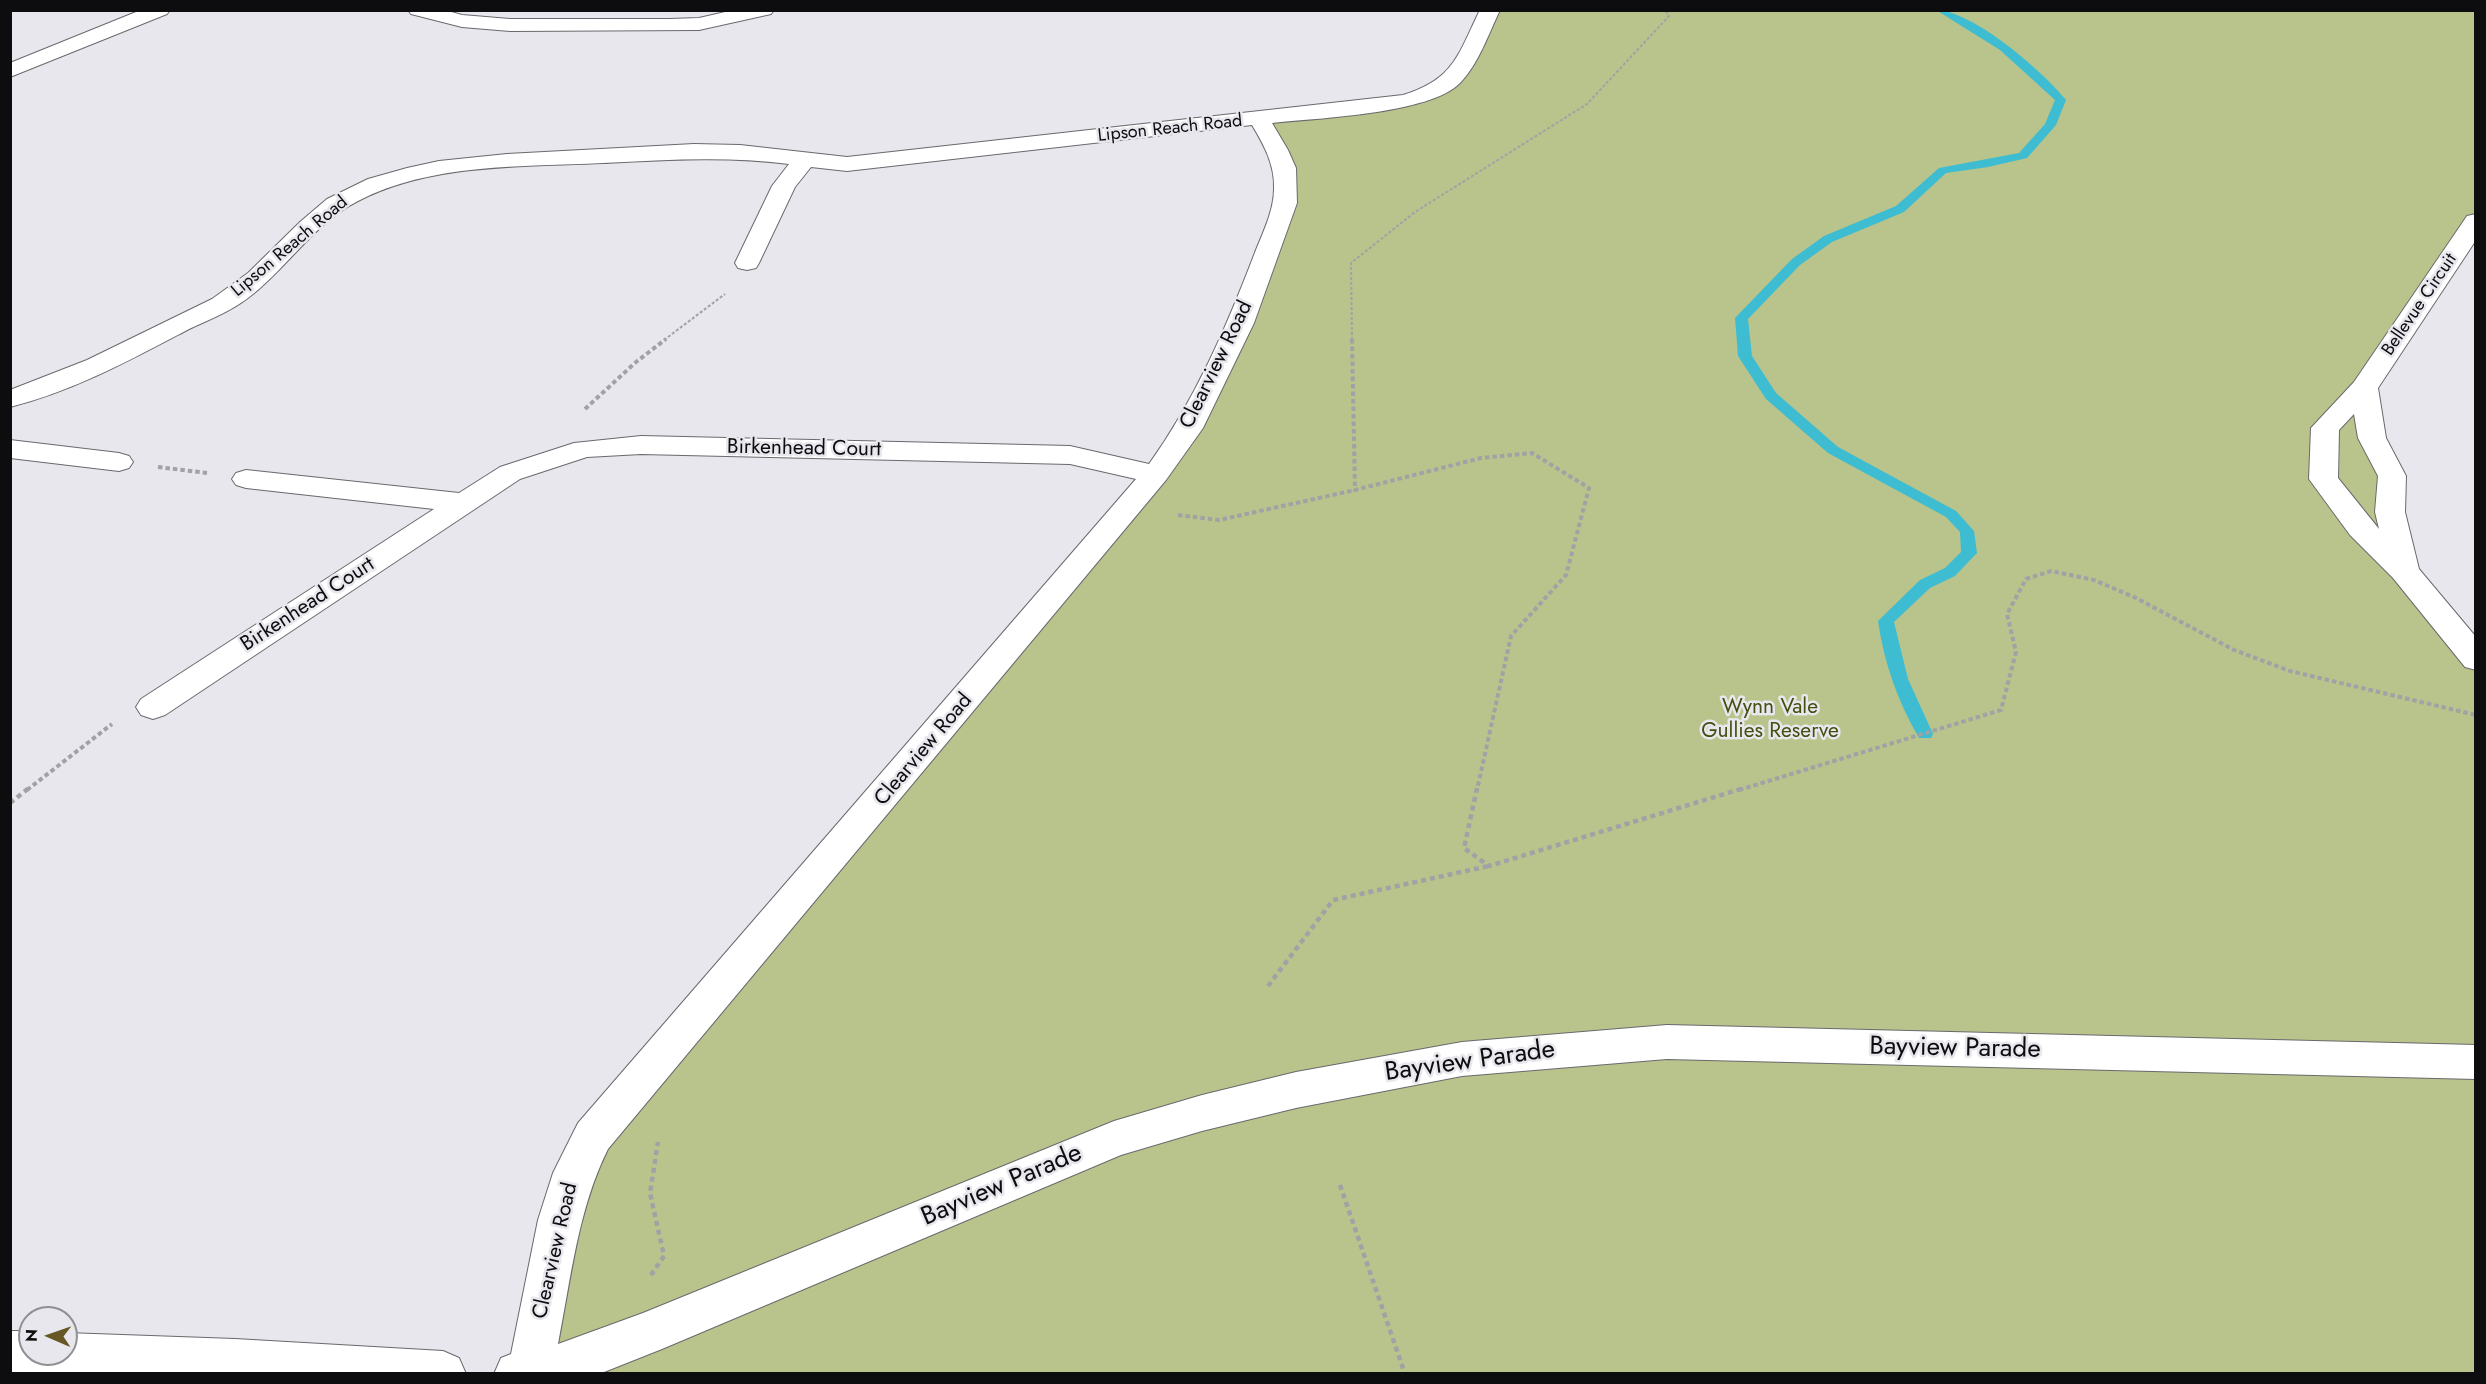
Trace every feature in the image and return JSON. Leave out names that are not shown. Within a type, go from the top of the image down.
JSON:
[{"type":"street","points":[[10,71],[160,10]]},
{"type":"street","points":[[418,10],[462,21],[510,25],[669,26],[699,24],[764,10]]},
{"type":"street","name":"Lipson Reach Road","points":[[10,399],[58,384],[107,363],[242,291],[327,211],[348,197],[372,186],[407,176],[512,159],[726,151],[847,164],[1406,101],[1442,87],[1463,63],[1490,10]]},
{"type":"street","name":"Clearview Road","points":[[523,1372],[560,1220],[574,1173],[593,1136],[1127,509],[1189,428],[1241,323],[1285,203],[1288,183],[1285,165],[1259,118]]},
{"type":"street","points":[[747,263],[784,186],[804,160]]},
{"type":"street","name":"Bellevue Circuit","points":[[2475,221],[2364,388],[2325,428],[2323,479],[2361,528],[2404,571],[2475,659]]},
{"type":"street","name":"Bellevue Circuit","points":[[2364,388],[2372,438],[2392,476],[2390,512],[2404,571]]},
{"type":"street","name":"Birkenhead Court","points":[[153,707],[510,473],[535,463],[584,450],[641,445],[1070,455],[1156,474]]},
{"type":"street","points":[[10,449],[119,462]]},
{"type":"street","points":[[246,479],[462,503]]},
{"type":"street","name":"Bayview Parade","points":[[523,1372],[559,1366],[646,1334],[1114,1139],[1202,1113],[1296,1090],[1462,1059],[1667,1042],[2475,1062]]},
{"type":"street","points":[[10,1353],[235,1361],[443,1374]]},
{"type":"path","points":[[1355,490],[1351,263],[1415,212],[1587,104],[1669,16],[1665,10]]},
{"type":"path","points":[[580,414],[636,362],[731,289]]},
{"type":"path","points":[[1127,509],[1219,520],[1355,490],[1481,458],[1532,453],[1589,488],[1566,575],[1511,636],[1464,848],[1489,866]]},
{"type":"path","points":[[119,462],[246,479]]},
{"type":"path","points":[[1268,986],[1333,900],[1489,866],[2001,710],[2016,652],[2007,614],[2026,579],[2051,571],[2094,580],[2136,598],[2234,650],[2290,671],[2475,715]]},
{"type":"path","points":[[10,803],[117,720],[153,707]]},
{"type":"path","points":[[1340,1185],[1405,1374]]},
{"type":"green space","name":"Wynn Vale Gullies Reserve","points":[[1490,11],[2475,11],[2475,221],[2364,388],[2404,571],[2475,659],[2475,1373],[531,1374],[574,1173],[1156,474],[1285,203],[1259,119],[1377,105],[1442,88]]},
{"type":"waterway","points":[[1925,734],[1900,679],[1891,652],[1886,621],[1925,584],[1950,572],[1969,553],[1967,531],[1951,514],[1833,450],[1771,396],[1745,356],[1741,318],[1796,262],[1828,239],[1900,209],[1943,170],[1988,164],[2023,156],[2050,125],[2061,100],[2003,48],[1982,33],[1941,10]]}]
